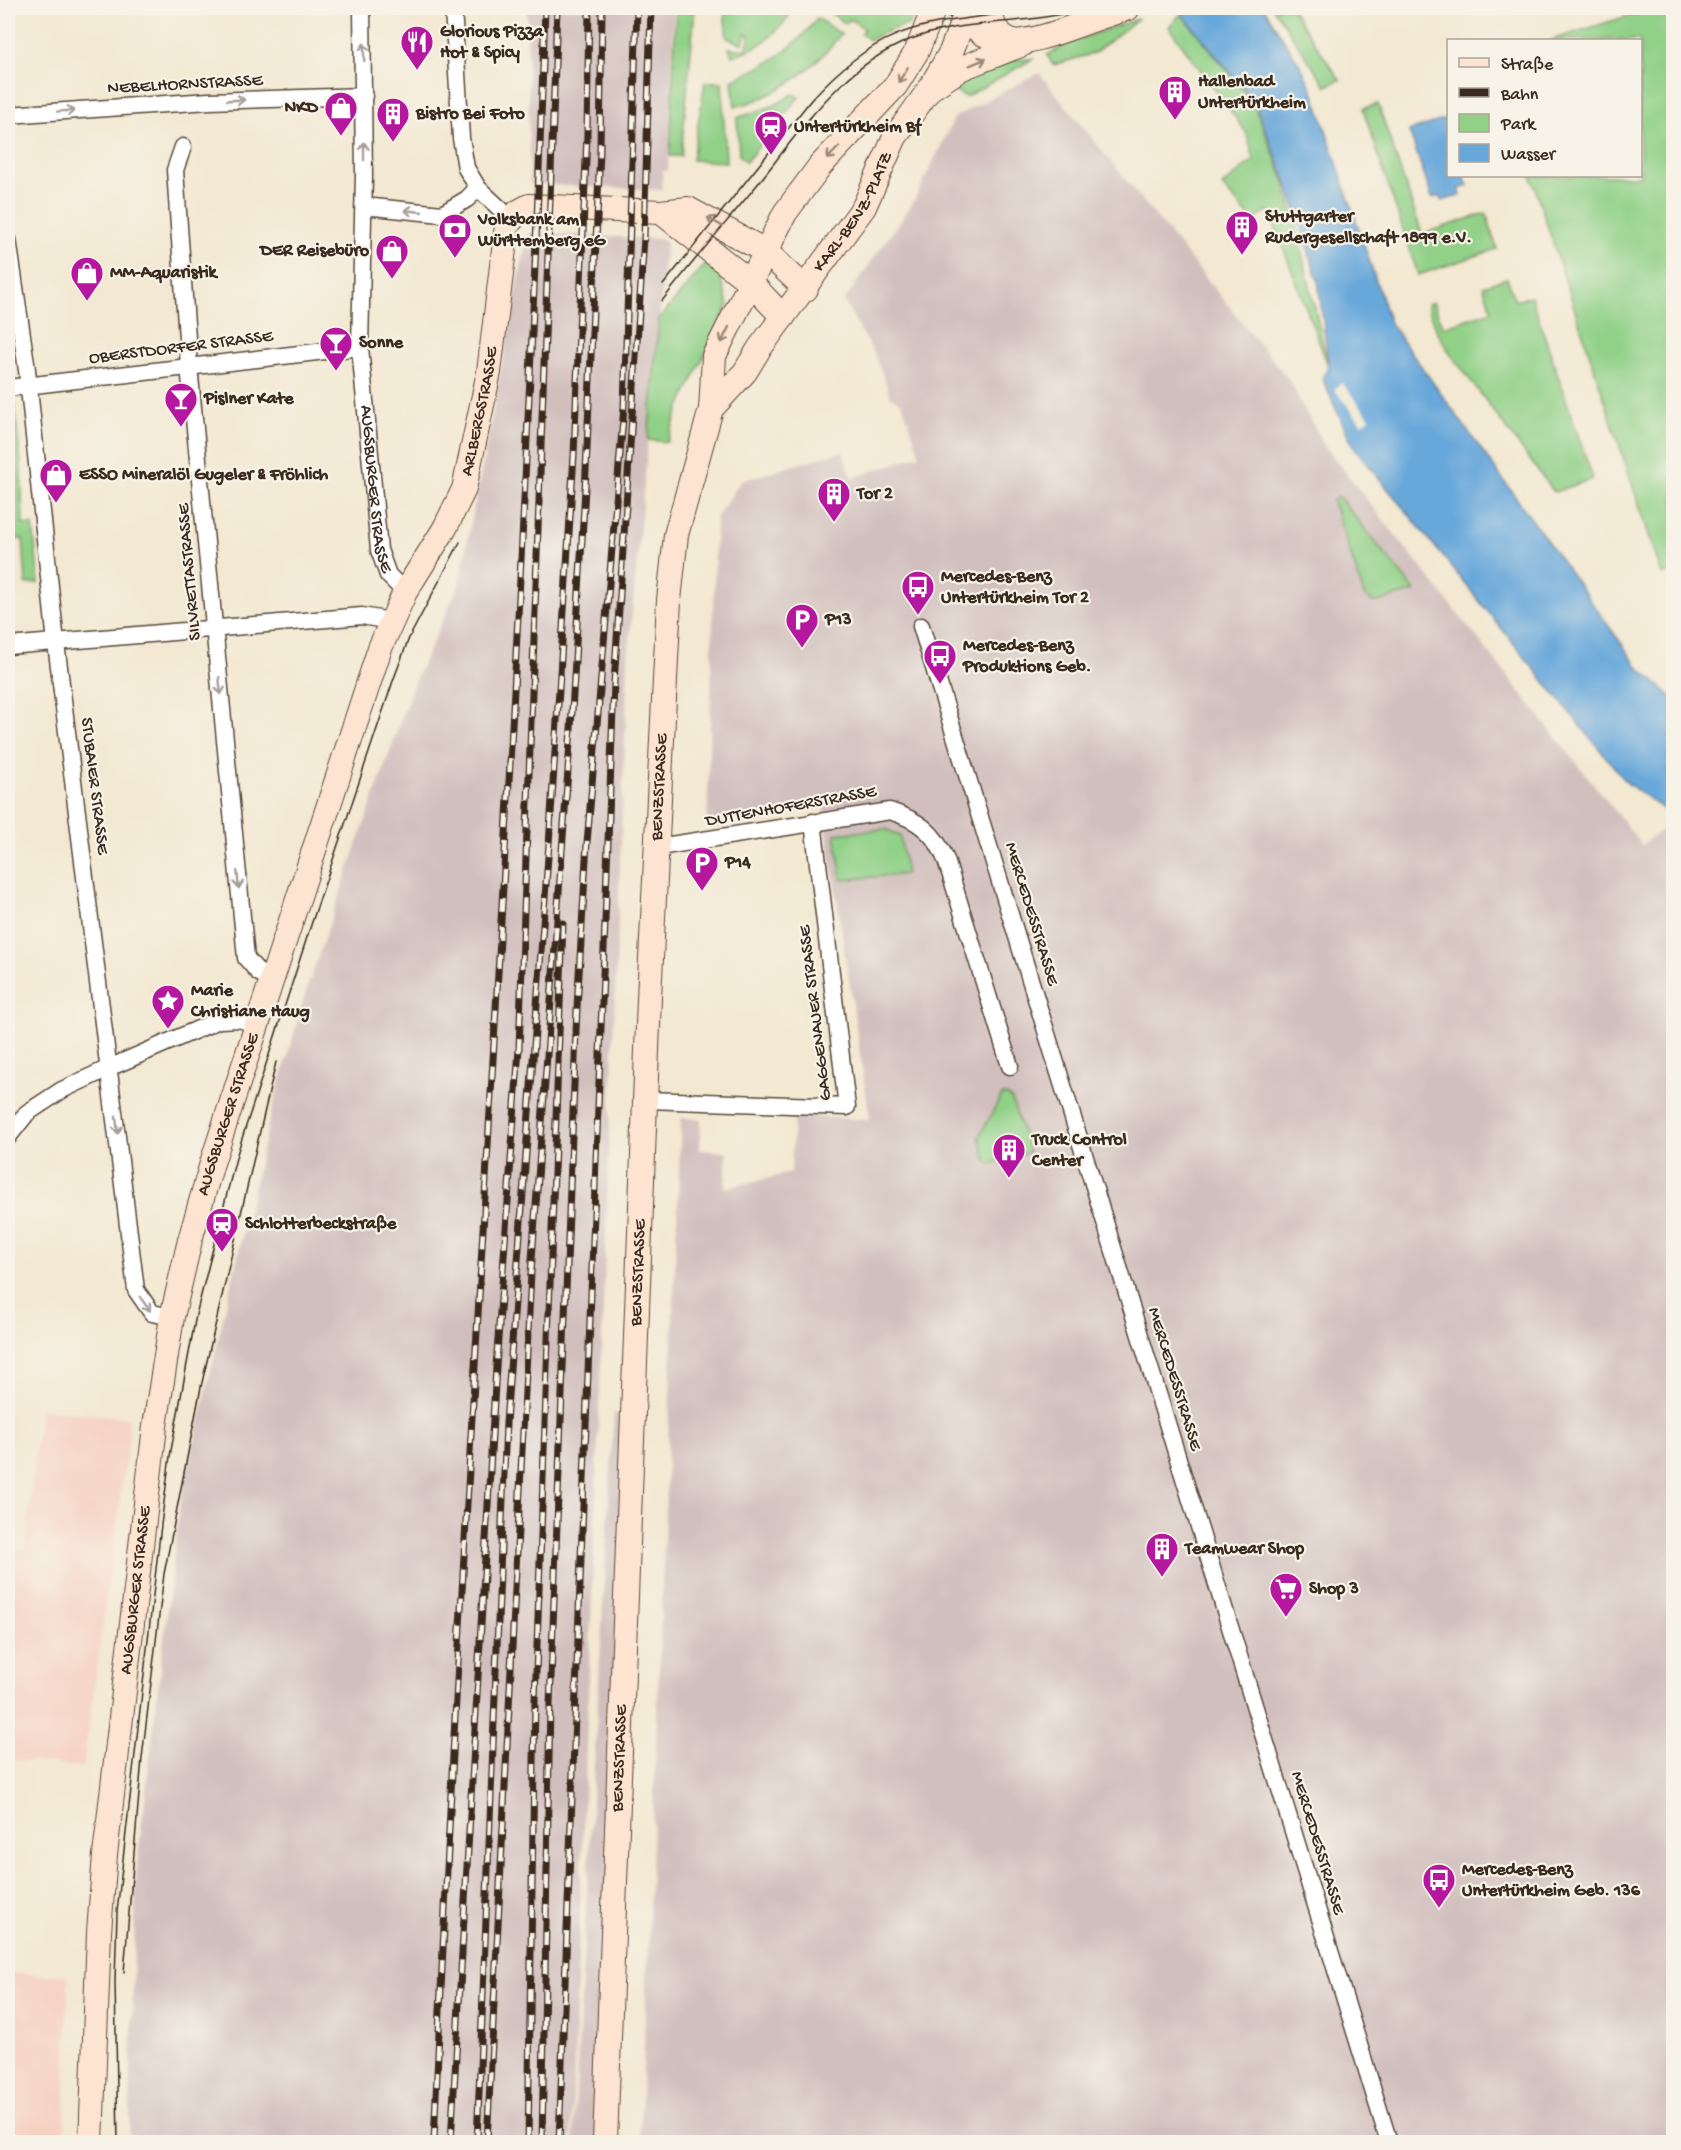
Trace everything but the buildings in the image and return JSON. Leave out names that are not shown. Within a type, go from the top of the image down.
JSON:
[{"type":"main road","name":"KARL-BENZ-PLATZ","points":[[765,251],[785,213],[820,166],[896,86],[925,34],[934,8]]},
{"type":"main road","points":[[993,8],[992,18],[995,28],[1005,38],[1025,42]]},
{"type":"main road","points":[[929,90],[962,68],[1025,42],[1128,8]]},
{"type":"main road","name":"KARL-BENZ-PLATZ","points":[[806,288],[864,207],[895,137],[929,90],[951,52],[960,10]]},
{"type":"main road","points":[[925,34],[960,10],[991,38],[1025,42]]},
{"type":"main road","points":[[512,219],[529,206],[661,212],[688,209],[765,251],[806,288]]},
{"type":"main road","points":[[661,212],[750,282],[783,317]]},
{"type":"main road","name":"ARLBERGSTRASSE","points":[[405,592],[445,528],[464,489],[489,372],[505,235],[512,219]]},
{"type":"main road","name":"BENZSTRASSE","points":[[605,2142],[646,1100],[669,600],[676,535],[691,473],[711,409],[714,356],[765,251]]},
{"type":"main road","name":"BENZSTRASSE","points":[[711,409],[745,372],[806,288]]},
{"type":"main road","name":"AUGSBURGER STRASSE","points":[[91,2142],[99,1932],[105,1855],[154,1434],[172,1317],[196,1218],[258,1024],[390,621],[405,592]]},
{"type":"street","name":"AUGSBURGER STRASSE","points":[[362,8],[364,206],[360,347],[379,550],[388,575],[405,592]]},
{"type":"street","points":[[453,8],[461,138],[466,168],[478,188],[512,219]]},
{"type":"street","name":"NEBELHORNSTRASSE","points":[[8,115],[209,101],[364,96]]},
{"type":"street","name":"SILVRETTASTRASSE","points":[[183,147],[175,170],[189,366],[246,958],[259,973],[273,979]]},
{"type":"street","points":[[364,206],[442,214],[467,199],[478,188]]},
{"type":"street","name":"STUBAIER STRASSE","points":[[8,239],[28,387],[56,643],[111,1067],[136,1290],[152,1313],[172,1317]]},
{"type":"street","name":"OBERSTDORFER STRASSE","points":[[8,388],[360,347]]},
{"type":"street","points":[[8,646],[362,616],[390,621]]},
{"type":"street","name":"MERCEDESSTRASSE","points":[[921,626],[1389,2142]]},
{"type":"street","name":"DUTTENHOFERSTRASSE","points":[[658,847],[698,843],[813,822],[890,811],[912,818],[928,830],[939,843],[1010,1066]]},
{"type":"street","name":"GAGGENAUER STRASSE","points":[[646,1100],[846,1107],[813,822]]},
{"type":"street","points":[[8,1137],[27,1113],[62,1090],[111,1067],[219,1020],[239,1019],[258,1024]]},
{"type":"shaded area","points":[[527,8],[674,8],[668,171],[663,171],[661,190],[530,184]]},
{"type":"shaded area","points":[[1039,73],[1288,379],[1326,448],[1642,845],[1673,821],[1673,2142],[640,2142],[681,1118],[701,1119],[700,1150],[727,1152],[725,1188],[791,1173],[794,1115],[870,1120],[823,806],[707,824],[716,518],[741,481],[843,451],[852,478],[920,455],[902,403],[891,397],[875,355],[844,301],[914,201],[955,117]]},
{"type":"shaded area","points":[[528,233],[659,239],[666,242],[628,659],[571,2142],[129,2142],[136,1875],[180,1504],[269,1121],[306,991],[413,685],[459,585]]},
{"type":"shaded area","points":[[40,1409],[128,1418],[129,1435],[83,1767],[8,1759],[8,1549],[25,1550]]},
{"type":"shaded area","points":[[614,1412],[627,1424],[599,2142],[573,2142]]},
{"type":"shaded area","points":[[8,1973],[68,1976],[64,2142],[8,2142]]},
{"type":"green space","points":[[676,8],[695,8],[681,156],[670,156]]},
{"type":"green space","points":[[724,8],[794,8],[768,39],[751,49],[732,56],[729,48],[746,50],[750,35],[745,34],[743,44],[727,38]]},
{"type":"green space","points":[[824,8],[895,8],[914,15],[910,24],[890,30],[870,40],[861,34],[864,28],[850,19],[846,24]]},
{"type":"green space","points":[[1273,8],[1291,8],[1340,80],[1326,86]]},
{"type":"green space","points":[[1653,8],[1674,8],[1674,571],[1662,575],[1531,177],[1642,177],[1642,39],[1554,39]]},
{"type":"green space","points":[[1181,14],[1252,101],[1286,185],[1329,369],[1269,210],[1253,221],[1222,186],[1254,159],[1246,132],[1169,27]]},
{"type":"green space","points":[[817,18],[841,34],[819,59],[807,70],[766,96],[735,107],[732,80],[757,68],[790,47]]},
{"type":"green space","points":[[1139,18],[1094,53],[1053,65],[1047,55],[1071,42]]},
{"type":"green space","points":[[1007,59],[1033,59],[966,97],[950,88],[971,71]]},
{"type":"green space","points":[[705,82],[722,82],[726,162],[692,160]]},
{"type":"green space","points":[[793,94],[799,97],[746,162],[739,155],[737,118],[775,105]]},
{"type":"green space","points":[[1378,104],[1422,234],[1486,213],[1497,249],[1418,275],[1363,109]]},
{"type":"green space","points":[[707,262],[720,274],[728,305],[679,409],[667,442],[648,440],[659,319]]},
{"type":"green space","points":[[1507,278],[1515,301],[1531,296],[1593,479],[1554,492],[1450,353],[1436,330],[1427,305],[1433,302],[1443,327],[1492,311],[1483,286]]},
{"type":"green space","points":[[14,401],[21,466],[23,525],[33,525],[39,583],[26,584],[23,539],[8,540],[8,402]]},
{"type":"green space","points":[[1338,496],[1415,591],[1377,602],[1373,602],[1364,595],[1333,501]]},
{"type":"green space","points":[[886,829],[900,836],[906,874],[842,880],[835,834]]},
{"type":"green space","points":[[1002,1095],[1007,1095],[1012,1100],[1029,1152],[990,1164],[987,1162],[979,1137]]},
{"type":"water","points":[[1177,8],[1264,8],[1303,70],[1313,91],[1390,323],[1639,668],[1673,698],[1673,809],[1663,809],[1627,783],[1353,446],[1322,378],[1329,369],[1318,281],[1288,186],[1254,101]]},
{"type":"water","points":[[1445,119],[1447,177],[1464,177],[1468,186],[1459,189],[1461,195],[1442,201],[1440,196],[1432,198],[1409,131]]},
{"type":"pier","points":[[1342,383],[1370,418],[1362,424],[1334,389]]},
{"type":"tram line","points":[[919,8],[951,17]]},
{"type":"tram line","points":[[663,285],[811,100],[839,72],[865,51],[890,37],[916,28],[1041,8]]},
{"type":"tram line","points":[[662,301],[810,118],[849,77],[871,60],[896,46],[943,30],[1044,17],[1084,8]]},
{"type":"tram line","points":[[118,2142],[115,1981],[117,1912],[170,1456],[196,1315],[237,1154],[393,681],[409,638],[460,542]]},
{"type":"tram line","points":[[124,1972],[142,1758],[164,1574],[201,1387],[276,1062]]},
{"type":"railway","points":[[434,2142],[461,1608],[522,542],[545,8]]},
{"type":"railway","points":[[451,2142],[496,1367],[519,1049],[557,8]]},
{"type":"railway","points":[[477,2142],[506,1423],[550,830],[574,455],[587,134],[589,8]]},
{"type":"railway","points":[[487,2142],[531,1273],[571,729],[586,471],[600,150],[602,8]]},
{"type":"railway","points":[[542,2142],[550,1704],[577,1007],[587,843],[624,407],[637,8]]},
{"type":"railway","points":[[559,2142],[614,683],[644,238],[651,8]]},
{"type":"railway","points":[[528,2142],[535,1701],[563,923]]},
{"type":"place","name":"Glorious Pizza Hot & Spicy","points":[[417,71]]},
{"type":"place","name":"Hallenbad Untertürkheim","points":[[1175,121]]},
{"type":"place","name":"NKD","points":[[341,137]]},
{"type":"place","name":"Bistro Bei Foto","points":[[393,143]]},
{"type":"place","name":"Untertürkheim Bf","points":[[771,156]]},
{"type":"place","name":"Stuttgarter Rudergesellschaft 1899 e.V.","points":[[1242,256]]},
{"type":"place","name":"Volksbank am Württemberg eG","points":[[455,259]]},
{"type":"place","name":"DER Reisebüro","points":[[392,280]]},
{"type":"place","name":"MM-Aquaristik","points":[[87,302]]},
{"type":"place","name":"Sonne","points":[[336,372]]},
{"type":"place","name":"Pislner Kate","points":[[181,428]]},
{"type":"place","name":"ESSO Mineralöl Gugeler & Fröhlich","points":[[56,504]]},
{"type":"place","name":"Tor 2","points":[[834,523]]},
{"type":"place","name":"Mercedes-Benz Untertürkheim Tor 2","points":[[918,616]]},
{"type":"place","name":"P13","points":[[802,649]]},
{"type":"place","name":"Mercedes-Benz Produktions Geb.","points":[[940,685]]},
{"type":"place","name":"P14","points":[[702,892]]},
{"type":"place","name":"Marie Christiane Haug","points":[[168,1030]]},
{"type":"place","name":"Truck Control Center","points":[[1009,1179]]},
{"type":"place","name":"Schlotterbeckstraße","points":[[222,1253]]},
{"type":"place","name":"Teamwear Shop","points":[[1162,1578]]},
{"type":"place","name":"Shop 3","points":[[1286,1618]]},
{"type":"place","name":"Mercedes-Benz Untertürkheim Geb. 136","points":[[1439,1909]]}]
